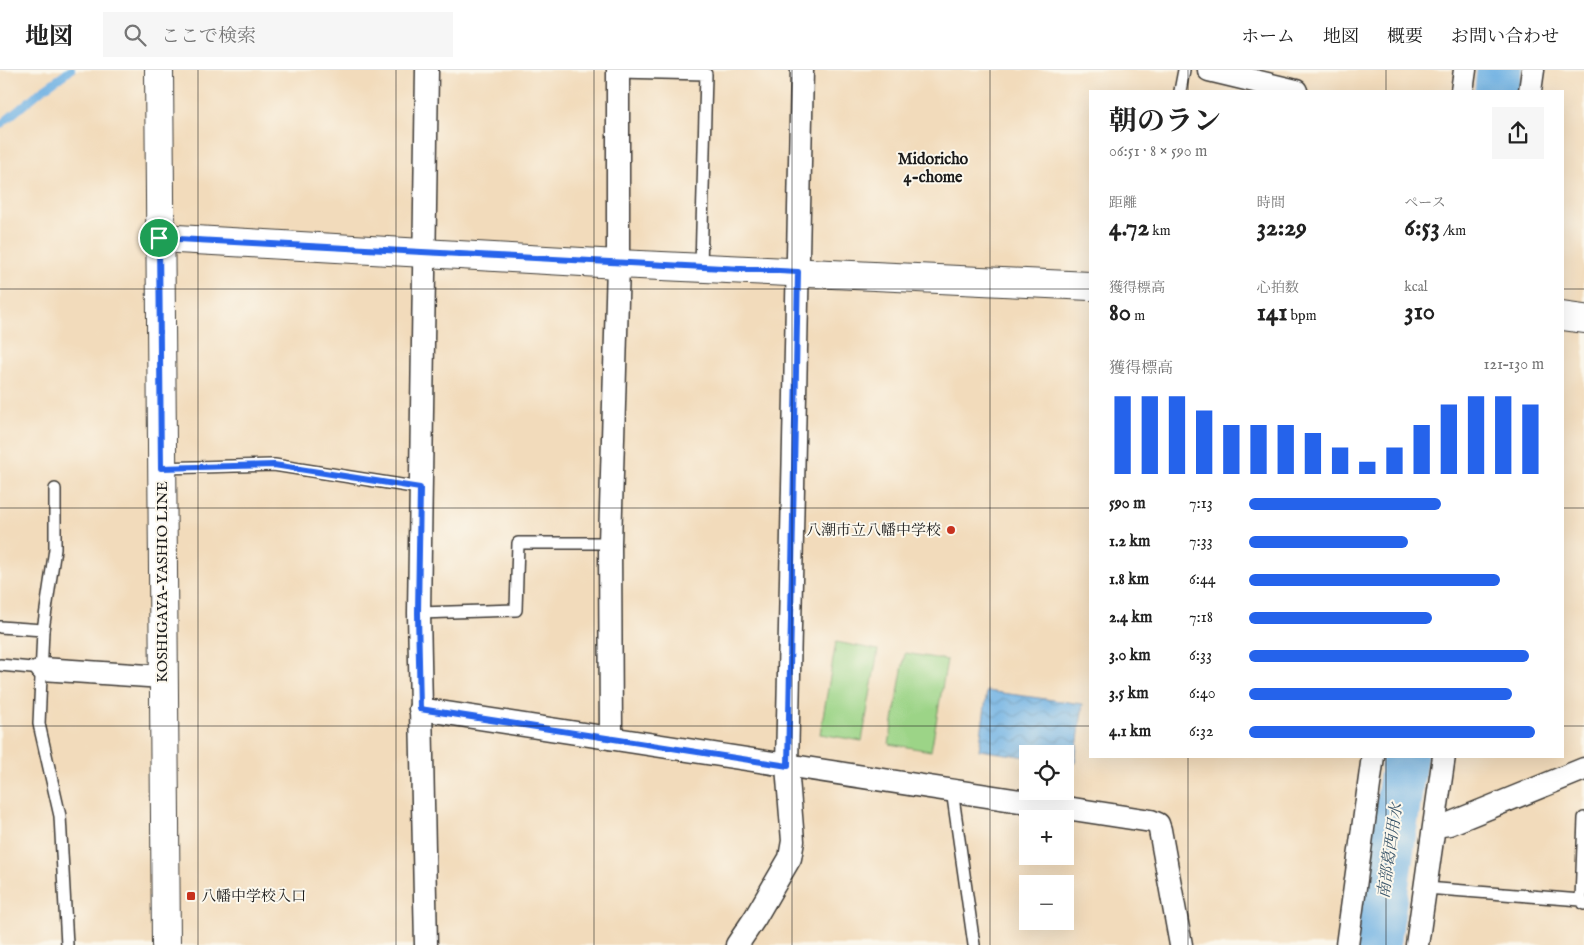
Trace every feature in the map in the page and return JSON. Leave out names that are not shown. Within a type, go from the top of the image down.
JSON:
[{"type":"street","name":"KOSHIGAYA-YASHIO LINE","points":[[159,70],[166,945]]},
{"type":"street","points":[[426,945],[418,613],[427,70]]},
{"type":"street","points":[[737,945],[790,858],[793,841],[788,766],[802,70]]},
{"type":"street","points":[[1209,70],[1292,90]]},
{"type":"street","points":[[1462,90],[1464,70]]},
{"type":"street","points":[[1530,90],[1533,70]]},
{"type":"street","points":[[611,738],[610,543],[618,264],[618,71]]},
{"type":"street","points":[[159,238],[618,264],[1089,286]]},
{"type":"street","points":[[1564,316],[1584,319]]},
{"type":"street","points":[[42,670],[163,677]]},
{"type":"street","points":[[420,709],[1151,821],[1158,824],[1181,945]]},
{"type":"street","points":[[1346,945],[1373,758]]},
{"type":"street","points":[[1417,945],[1444,758]]},
{"type":"street","points":[[1435,826],[1449,824],[1584,769]]},
{"type":"lane","points":[[1180,90],[1184,70]]},
{"type":"lane","points":[[618,71],[706,74],[701,267]]},
{"type":"lane","points":[[161,468],[274,465],[420,488]]},
{"type":"lane","points":[[55,489],[55,549],[43,630],[39,724],[60,816],[67,945]]},
{"type":"lane","points":[[418,613],[516,610],[518,543],[610,543]]},
{"type":"lane","points":[[0,626],[43,630]]},
{"type":"lane","points":[[0,665],[42,670]]},
{"type":"lane","points":[[952,790],[974,945]]},
{"type":"lane","points":[[1426,888],[1583,902],[1584,819]]},
{"type":"green space","points":[[836,642],[878,650],[862,741],[820,734]]},
{"type":"green space","points":[[905,653],[947,660],[931,751],[889,744]]},
{"type":"water","points":[[987,691],[1083,704],[1075,763],[1074,745],[1019,745],[1019,756],[979,750]]},
{"type":"waterway","points":[[0,125],[41,91],[71,70]]},
{"type":"waterway","name":"南部葛西用水","points":[[1497,90],[1499,70]]},
{"type":"waterway","name":"南部葛西用水","points":[[1378,945],[1405,758]]},
{"type":"place","name":"八潮市立八幡中学校","points":[[951,530]]},
{"type":"place","name":"八幡中学校入口","points":[[191,896]]},
{"type":"district","name":"Midoricho 4-chome","points":[[933,169]]},
{"type":"route","points":[[159,238],[618,264],[798,272],[788,766],[420,709],[418,613],[420,488],[274,465],[161,468],[159,238]]}]
